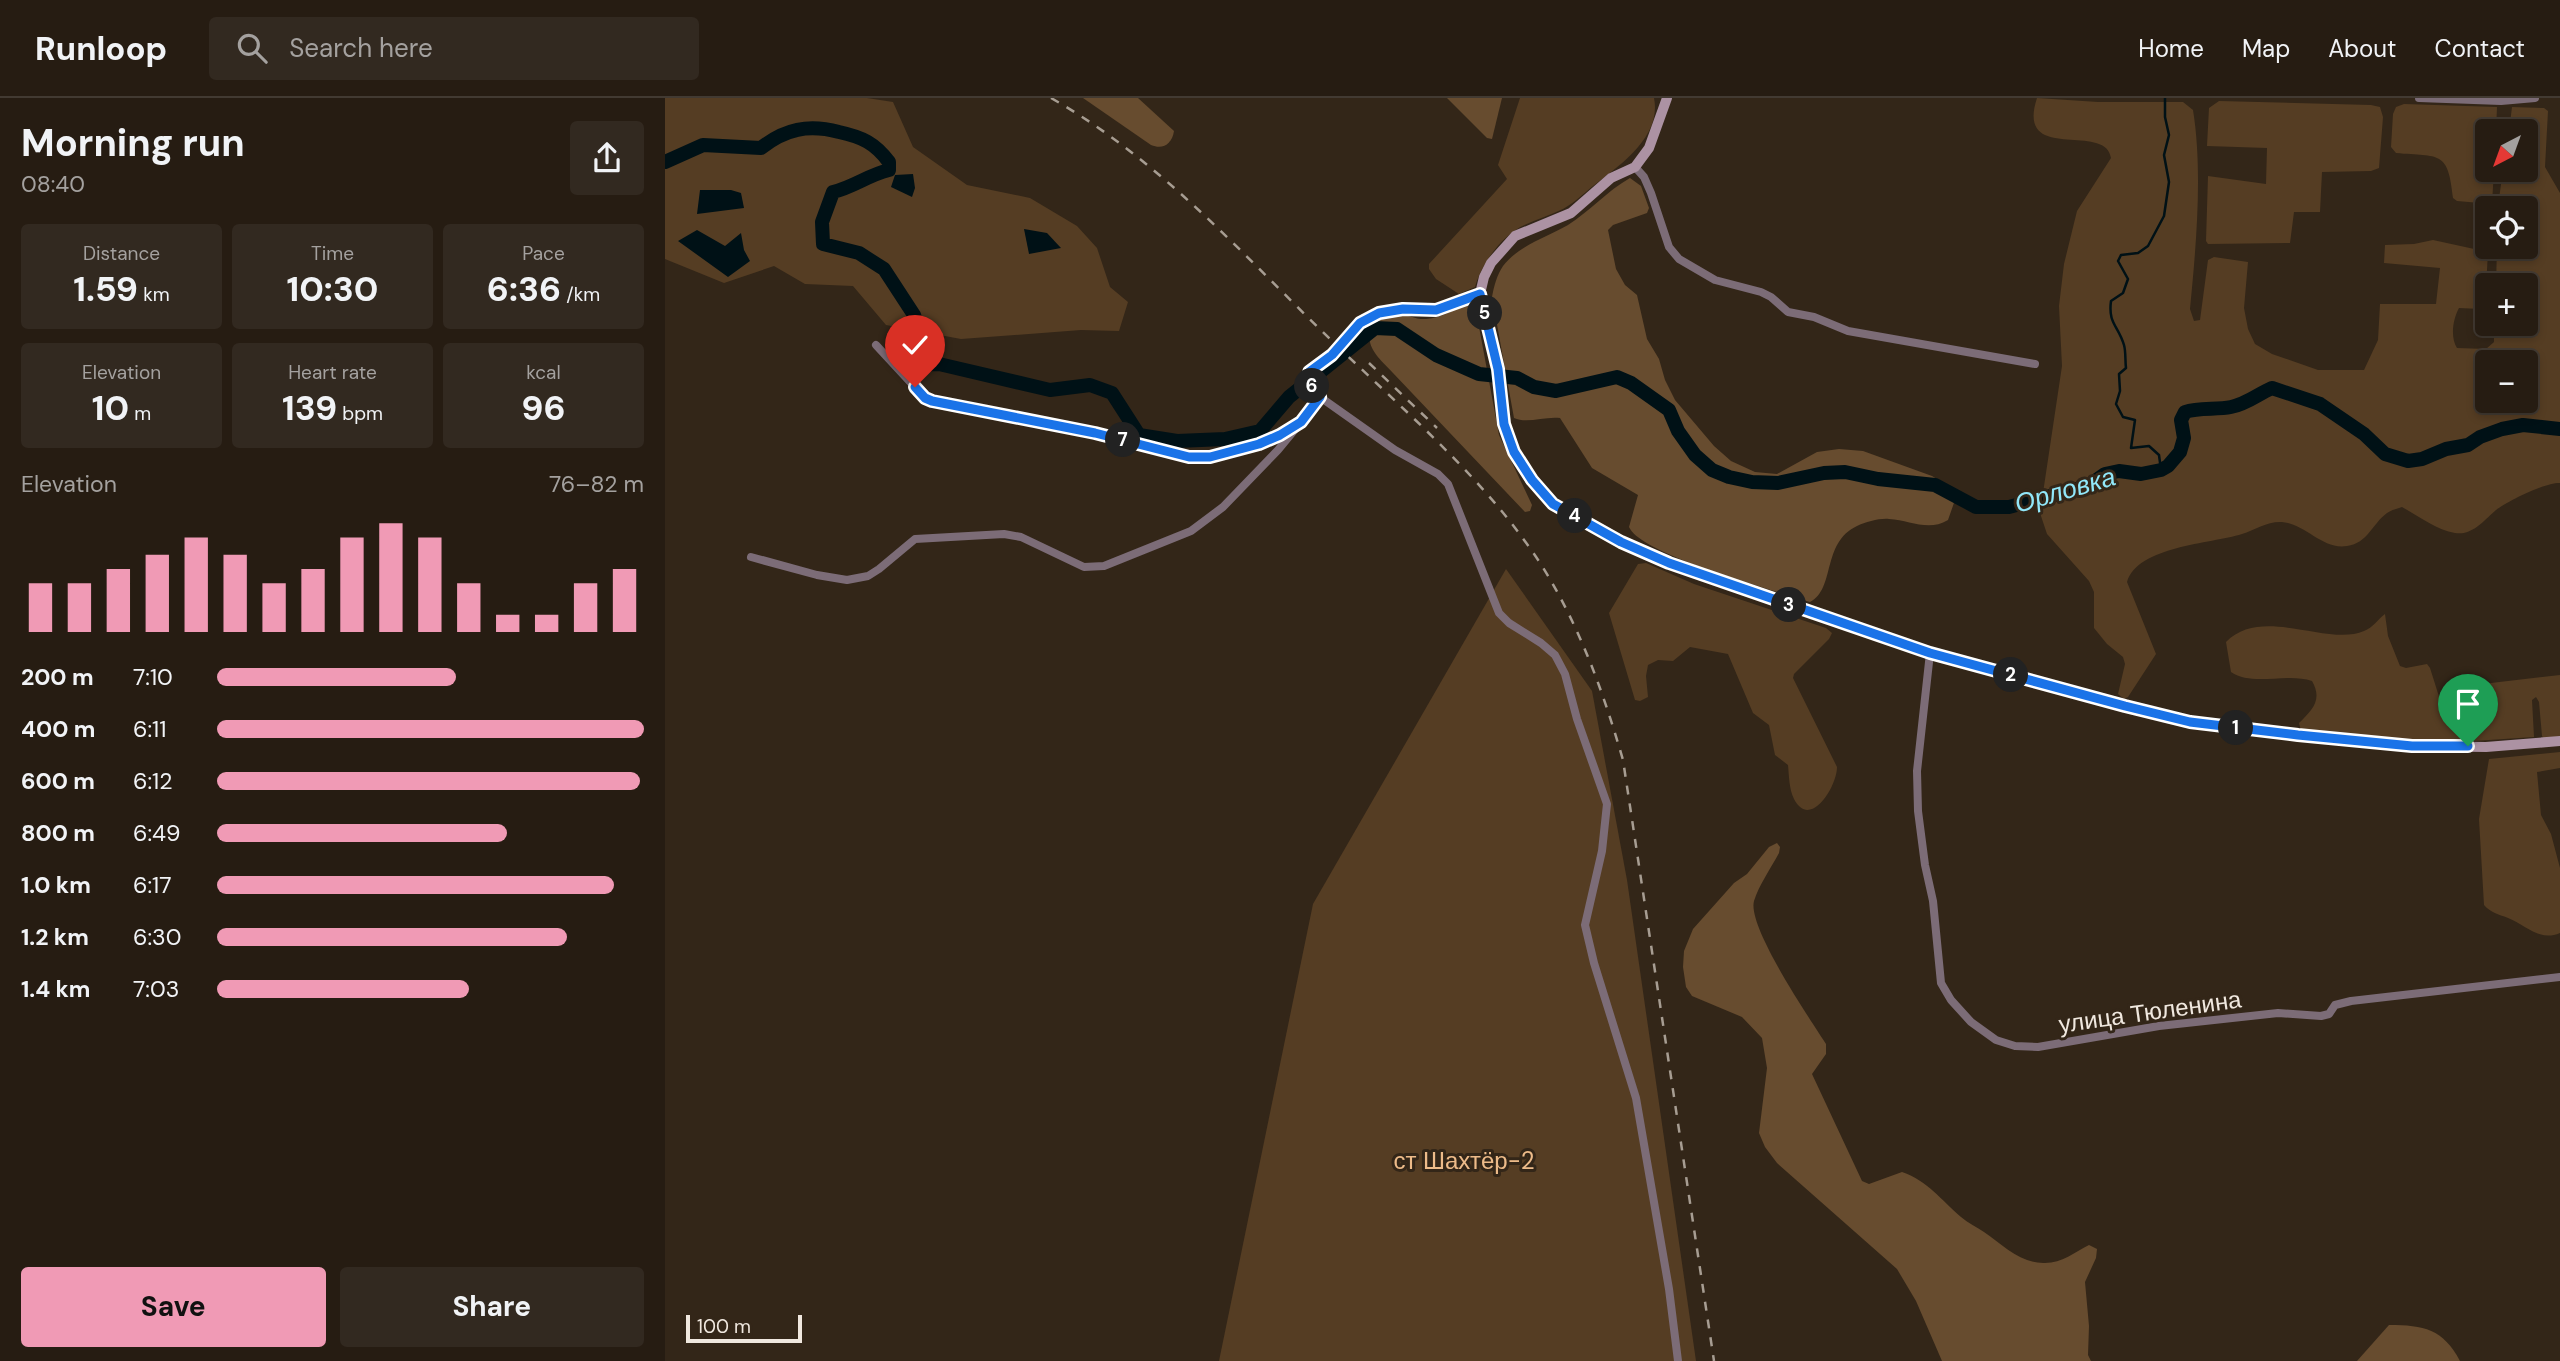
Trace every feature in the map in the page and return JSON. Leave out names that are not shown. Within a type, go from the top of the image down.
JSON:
[{"type":"main road","points":[[1667,98],[1649,148],[1636,167],[1611,178],[1570,213],[1515,236],[1491,263],[1484,277],[1480,294],[1498,369],[1504,424],[1514,452],[1532,480],[1553,504],[1621,542],[1669,563],[1930,653],[2190,722],[2412,746],[2486,747],[2560,741]]},
{"type":"street","points":[[2420,98],[2501,101],[2535,98]]},
{"type":"street","points":[[1636,167],[1651,193],[1669,247],[1679,259],[1715,280],[1761,292],[1788,312],[1814,317],[1849,331],[2035,364]]},
{"type":"street","points":[[1480,294],[1436,310],[1390,310],[1367,319],[1349,333],[1332,355],[1309,372],[1310,383],[1320,397],[1395,450],[1438,474],[1448,484],[1499,613],[1509,623],[1547,647],[1565,674],[1577,719],[1607,804],[1602,851],[1585,925],[1594,963],[1636,1098],[1669,1289],[1678,1361]]},
{"type":"street","points":[[876,345],[925,398],[932,401],[1095,433],[1189,457],[1210,457],[1259,444],[1301,422]]},
{"type":"street","points":[[751,557],[817,575],[847,580],[868,576],[915,539],[1004,534],[1021,537],[1084,567],[1104,566],[1191,531],[1223,507],[1278,450],[1320,397]]},
{"type":"street","name":"улица Тюленина","points":[[1930,653],[1917,771],[1920,832],[1933,901],[1941,983],[1951,1000],[1971,1022],[1996,1040],[2015,1046],[2038,1047],[2159,1026],[2278,1013],[2321,1016],[2329,1014],[2335,1004],[2560,978]]},
{"type":"green space","points":[[665,98],[867,98],[893,102],[913,147],[967,185],[1030,198],[1077,226],[1097,248],[1110,287],[1128,302],[1119,331],[1081,330],[961,339],[886,325],[853,286],[805,284],[774,266],[724,283],[665,259]]},
{"type":"green space","points":[[1520,98],[1654,98],[1655,112],[1645,138],[1626,160],[1567,207],[1526,224],[1507,236],[1490,256],[1475,287],[1459,294],[1436,279],[1429,269],[1429,264],[1507,179],[1498,165]]},
{"type":"green space","points":[[2037,98],[2098,102],[2183,102],[2193,110],[2198,158],[2190,309],[2194,321],[2200,320],[2208,260],[2214,257],[2248,262],[2244,308],[2248,329],[2255,344],[2272,354],[2318,370],[2364,370],[2378,340],[2380,304],[2436,304],[2440,268],[2384,263],[2385,245],[2433,240],[2475,249],[2475,259],[2488,259],[2487,273],[2475,273],[2475,309],[2459,308],[2455,317],[2453,328],[2457,348],[2486,349],[2494,342],[2494,336],[2538,336],[2538,273],[2496,273],[2497,259],[2538,259],[2538,196],[2499,196],[2501,182],[2538,182],[2538,119],[2510,119],[2512,107],[2544,108],[2548,111],[2545,167],[2560,193],[2560,483],[2518,497],[2467,532],[2455,533],[2441,529],[2402,507],[2387,513],[2365,537],[2347,546],[2330,544],[2299,527],[2277,522],[2242,534],[2177,548],[2145,561],[2134,570],[2127,582],[2156,654],[2128,697],[2124,699],[2118,694],[2125,664],[2123,657],[2107,644],[2094,628],[2094,592],[2089,581],[2047,534],[2040,513],[2062,366],[2059,306],[2064,264],[2077,211],[2111,158],[2105,148],[2094,142],[2049,137],[2039,130],[2034,118]]},
{"type":"green space","points":[[2219,101],[2380,107],[2383,117],[2379,168],[2371,171],[2322,172],[2320,212],[2294,212],[2290,243],[2208,244],[2208,176],[2266,184],[2267,148],[2207,146],[2209,108]]},
{"type":"green space","points":[[2404,104],[2497,107],[2496,119],[2475,119],[2475,182],[2493,182],[2492,196],[2475,196],[2475,203],[2457,201],[2453,198],[2448,171],[2439,159],[2396,153],[2391,147],[2393,114],[2396,107]]},
{"type":"green space","points":[[1646,563],[1694,584],[1826,628],[1832,633],[1793,678],[1837,767],[1833,785],[1815,808],[1807,810],[1800,807],[1794,799],[1788,765],[1775,755],[1769,725],[1753,713],[1728,654],[1690,647],[1673,661],[1658,660],[1648,665],[1648,697],[1635,700],[1609,613],[1638,564]]},
{"type":"green space","name":"ст Шахтёр-2","points":[[1506,569],[1592,691],[1627,880],[1696,1361],[1219,1361],[1313,904]]},
{"type":"green space","points":[[2385,614],[2388,636],[2400,666],[2406,668],[2427,664],[2442,706],[2461,711],[2462,739],[2415,742],[2301,731],[2299,723],[2315,704],[2316,694],[2312,681],[2249,678],[2231,672],[2226,642],[2241,632],[2276,626],[2349,635],[2367,630]]},
{"type":"green space","points":[[2560,675],[2560,738],[2544,739],[2542,736],[2539,702],[2536,697],[2532,700],[2534,737],[2474,741],[2471,736],[2471,691],[2474,685]]},
{"type":"green space","points":[[2560,752],[2560,768],[2537,772],[2541,815],[2551,834],[2560,868],[2560,933],[2546,935],[2533,932],[2484,905],[2479,819],[2489,759]]},
{"type":"shaded area","points":[[1083,98],[1138,98],[1174,131],[1171,139],[1163,146],[1151,145]]},
{"type":"shaded area","points":[[1447,98],[1502,98],[1492,139],[1487,138]]},
{"type":"shaded area","points":[[913,174],[915,188],[912,197],[891,187],[895,175]]},
{"type":"shaded area","points":[[1630,178],[1641,186],[1649,208],[1647,213],[1613,225],[1608,230],[1616,269],[1625,285],[1637,295],[1647,339],[1659,359],[1675,400],[1714,446],[1731,461],[1755,472],[1777,474],[1817,452],[1839,449],[1863,451],[1932,476],[1953,489],[1955,500],[1948,520],[1926,525],[1881,519],[1857,526],[1838,543],[1823,587],[1818,596],[1810,602],[1712,571],[1658,549],[1639,538],[1629,527],[1638,495],[1592,468],[1560,418],[1514,418],[1492,297],[1499,273],[1517,253],[1568,225]]},
{"type":"shaded area","points":[[700,190],[731,190],[741,193],[744,208],[697,214]]},
{"type":"shaded area","points":[[1024,229],[1047,233],[1061,248],[1029,254]]},
{"type":"shaded area","points":[[697,230],[725,246],[741,233],[744,250],[750,261],[728,277],[678,241]]},
{"type":"shaded area","points":[[1472,301],[1475,305],[1499,435],[1532,505],[1530,511],[1525,512],[1382,362],[1370,344],[1371,331],[1387,316],[1399,314],[1422,319],[1432,318]]},
{"type":"shaded area","points":[[1777,843],[1780,847],[1779,853],[1756,895],[1754,914],[1781,973],[1826,1044],[1826,1054],[1812,1074],[1862,1181],[1869,1184],[1902,1172],[1911,1176],[1927,1186],[1964,1219],[2013,1253],[2028,1260],[2051,1263],[2089,1245],[2097,1249],[2096,1258],[2085,1282],[2089,1326],[2088,1355],[2091,1361],[1942,1361],[1916,1301],[1897,1269],[1777,1163],[1765,1147],[1759,1133],[1767,1068],[1762,1038],[1742,1017],[1692,996],[1686,987],[1683,967],[1684,951],[1693,929],[1734,883],[1747,874],[1769,847]]},
{"type":"shaded area","points":[[2389,1325],[2412,1326],[2431,1331],[2447,1342],[2460,1361],[2357,1361]]},
{"type":"waterway","points":[[2161,470],[2159,455],[2149,446],[2131,448],[2135,420],[2123,417],[2116,404],[2120,391],[2119,374],[2126,368],[2124,345],[2112,320],[2110,309],[2111,301],[2123,293],[2128,279],[2118,261],[2121,255],[2138,253],[2148,246],[2164,216],[2169,182],[2164,155],[2169,135],[2165,98]]},
{"type":"waterway","name":"Орловка","points":[[665,162],[703,145],[761,148],[788,132],[817,128],[855,136],[867,142],[879,150],[889,162],[889,170],[833,192],[822,222],[823,244],[859,253],[884,269],[914,315],[920,333],[912,365],[939,364],[1050,390],[1090,385],[1112,393],[1139,435],[1177,441],[1225,439],[1260,431],[1289,397],[1375,328],[1397,329],[1436,355],[1479,374],[1517,378],[1534,387],[1556,391],[1617,377],[1631,383],[1669,410],[1678,431],[1695,455],[1712,470],[1729,477],[1752,482],[1778,483],[1824,473],[1845,472],[1878,479],[1935,485],[1976,507],[2009,507],[2088,486],[2105,474],[2119,471],[2141,474],[2161,470],[2180,452],[2184,438],[2181,420],[2185,412],[2237,406],[2272,388],[2320,404],[2364,434],[2385,454],[2408,461],[2468,445],[2480,437],[2502,429],[2523,425],[2560,429]]},
{"type":"railway","points":[[1051,98],[1128,149],[1232,241],[1470,475],[1520,534],[1556,589],[1599,684],[1623,760],[1714,1361]]},
{"type":"railway","points":[[1369,363],[1437,428]]},
{"type":"route","points":[[915,387],[925,398],[932,401],[1095,433],[1189,457],[1210,457],[1259,444],[1301,422],[1320,397],[1308,380],[1309,372],[1332,355],[1360,323],[1390,310],[1436,310],[1480,294],[1498,369],[1504,424],[1514,452],[1543,495],[1553,504],[1621,542],[1669,563],[1930,653],[2190,722],[2361,742],[2468,746]]}]
